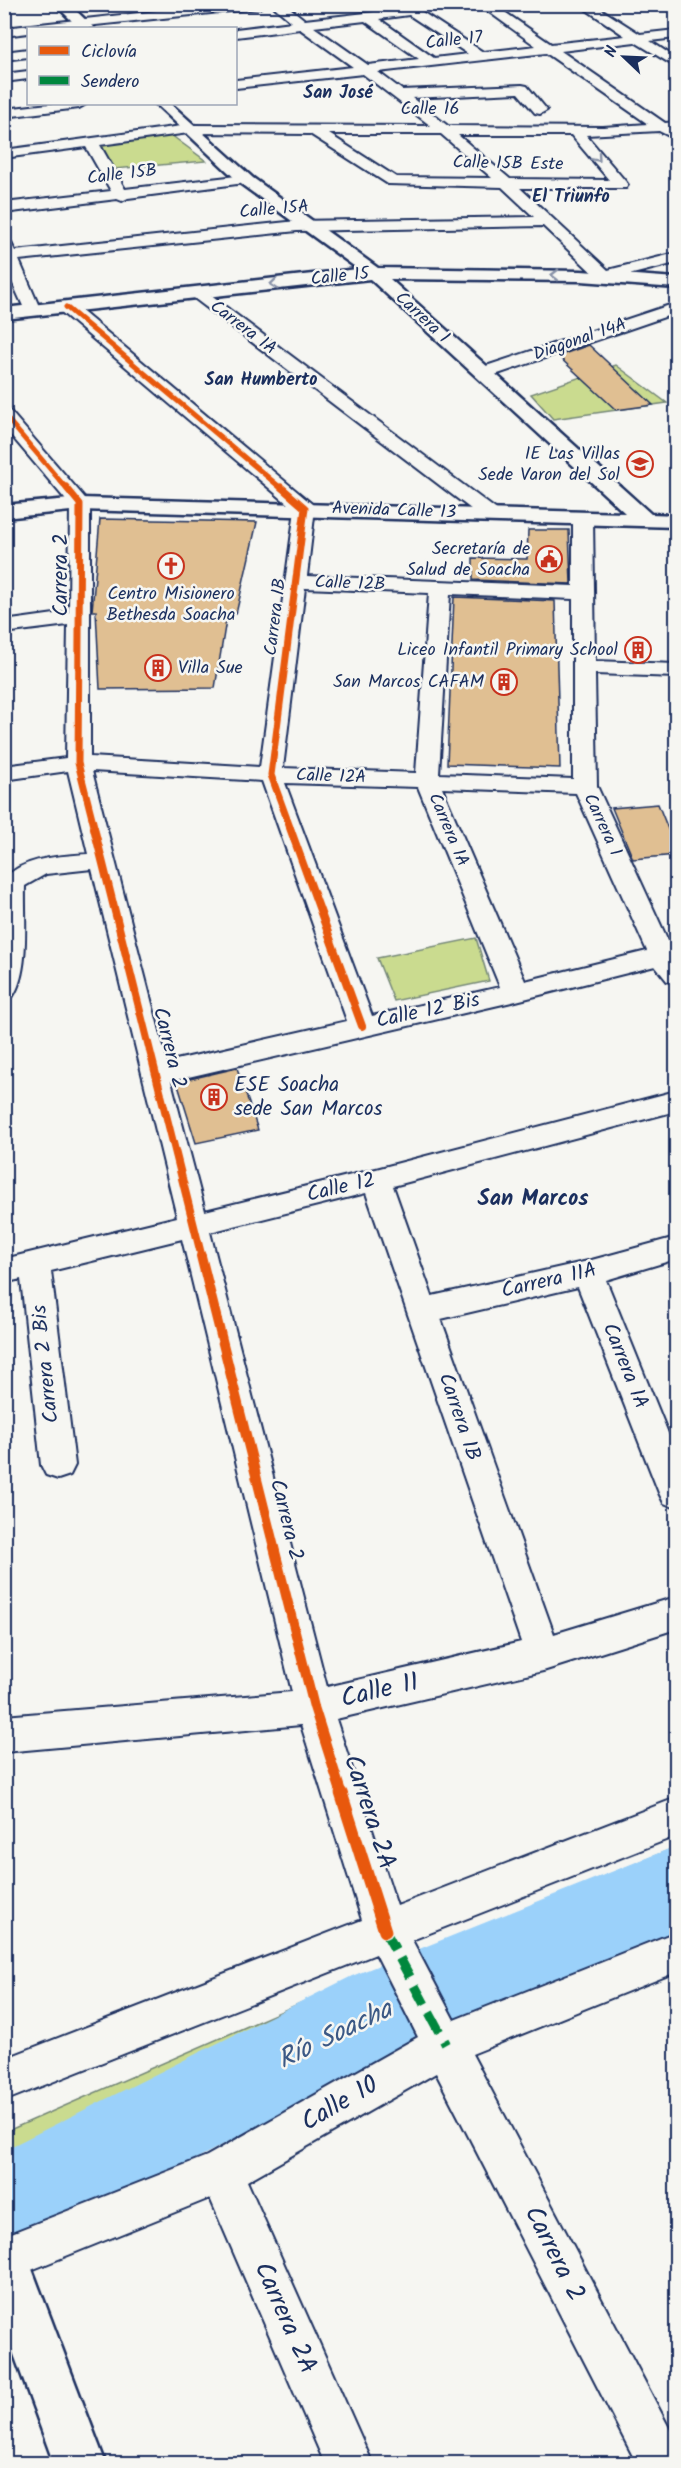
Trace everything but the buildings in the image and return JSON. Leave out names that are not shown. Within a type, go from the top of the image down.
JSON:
[{"type":"street","points":[[62,4],[85,26]]},
{"type":"street","points":[[61,27],[259,4]]},
{"type":"street","points":[[277,4],[301,25],[399,94],[508,184],[605,276],[676,258]]},
{"type":"street","points":[[484,4],[670,127],[676,137]]},
{"type":"street","points":[[584,4],[676,63]]},
{"type":"street","points":[[237,33],[368,16],[406,8],[480,56]]},
{"type":"street","points":[[368,16],[432,62]]},
{"type":"street","points":[[4,32],[27,29]]},
{"type":"street","name":"Calle 17","points":[[237,84],[676,34]]},
{"type":"street","points":[[4,56],[27,53]]},
{"type":"street","points":[[4,78],[27,75]]},
{"type":"street","points":[[399,94],[522,89],[540,110]]},
{"type":"street","points":[[4,113],[71,105]]},
{"type":"street","name":"Carrera 1","points":[[164,105],[245,179],[374,273],[645,520]]},
{"type":"street","name":"Calle 16","points":[[4,154],[189,129],[574,130],[670,127]]},
{"type":"street","name":"Calle 15B Este","points":[[312,129],[393,181],[621,185],[574,130]]},
{"type":"street","points":[[91,143],[122,196]]},
{"type":"street","name":"Calle 15B","points":[[4,208],[122,196],[245,179]]},
{"type":"street","name":"Calle 15A","points":[[6,252],[308,226],[548,221]]},
{"type":"street","points":[[6,252],[33,311]]},
{"type":"street","name":"Calle 15","points":[[4,314],[374,273],[605,276],[676,283]]},
{"type":"street","name":"Carrera 1A","points":[[196,292],[491,515]]},
{"type":"street","points":[[66,307],[305,508]]},
{"type":"street","name":"Diagonal 14A","points":[[483,373],[676,308]]},
{"type":"street","name":"Carrera 2","points":[[4,415],[80,504],[78,763],[314,1707]]},
{"type":"street","name":"Avenida Calle 13","points":[[4,512],[80,504],[305,508],[676,521]]},
{"type":"street","name":"Carrera 1B","points":[[305,508],[271,775],[362,1026]]},
{"type":"street","name":"Carrera 1","points":[[583,518],[585,786],[672,961]]},
{"type":"street","name":"Calle 12B","points":[[297,582],[582,593]]},
{"type":"street","name":"Carrera 1A","points":[[440,587],[427,780],[516,992]]},
{"type":"street","points":[[4,627],[79,617]]},
{"type":"street","points":[[583,667],[676,670]]},
{"type":"street","name":"Calle 12A","points":[[4,772],[78,763],[271,775],[585,786]]},
{"type":"street","points":[[4,990],[10,963],[13,885],[16,879],[29,870],[103,860]]},
{"type":"street","name":"Calle 12 Bis","points":[[157,1074],[516,992],[672,961]]},
{"type":"street","name":"Calle 12","points":[[4,1270],[375,1180],[676,1101]]},
{"type":"street","name":"Carrera 1B","points":[[375,1180],[543,1654]]},
{"type":"street","name":"Carrera 11A","points":[[422,1311],[588,1273],[676,1248]]},
{"type":"street","name":"Carrera 2 Bis","points":[[35,1263],[58,1465]]},
{"type":"street","name":"Carrera 1A","points":[[588,1273],[676,1493]]},
{"type":"street","name":"Calle 11","points":[[4,1734],[314,1707],[543,1654],[676,1613]]},
{"type":"street","name":"Carrera 2A","points":[[314,1707],[388,1938],[441,2037]]},
{"type":"street","points":[[4,2080],[388,1938],[676,1817]]},
{"type":"street","name":"Calle 10","points":[[5,2258],[221,2172],[441,2037],[676,1952]]},
{"type":"street","name":"Carrera 2","points":[[441,2037],[663,2463]]},
{"type":"street","name":"Carrera 2A","points":[[221,2172],[349,2463]]},
{"type":"street","points":[[5,2258],[80,2463]]},
{"type":"green space","points":[[171,135],[206,161],[114,169],[99,145]]},
{"type":"green space","points":[[616,365],[667,403],[553,419],[531,394]]},
{"type":"green space","points":[[476,938],[489,981],[394,1001],[377,958]]},
{"type":"green space","points":[[676,1847],[676,1928],[434,2023],[5,2259],[5,2132],[399,1960]]},
{"type":"waterway","name":"Río Soacha","points":[[4,2204],[385,2009],[676,1891]]},
{"type":"marked path","points":[[385,1931],[446,2044]]},
{"type":"cycle path","points":[[66,307],[305,508],[271,775],[362,1026]]},
{"type":"cycle path","points":[[4,415],[80,504],[78,763],[314,1707],[385,1931]]},
{"type":"place","name":"IE Las Villas Sede Varon del Sol","points":[[640,464]]},
{"type":"place","name":"Secretaría de Salud de Soacha","points":[[549,559]]},
{"type":"place","name":"Centro Misionero Bethesda Soacha","points":[[171,566]]},
{"type":"place","name":"Liceo Infantil Primary School","points":[[638,650]]},
{"type":"place","name":"Villa Sue","points":[[158,668]]},
{"type":"place","name":"San Marcos CAFAM","points":[[504,682]]},
{"type":"place","name":"ESE Soacha sede San Marcos","points":[[214,1097]]},
{"type":"district","name":"San José","points":[[338,93]]},
{"type":"district","name":"El Triunfo","points":[[571,197]]},
{"type":"district","name":"San Humberto","points":[[261,380]]},
{"type":"district","name":"San Marcos","points":[[533,1199]]}]
